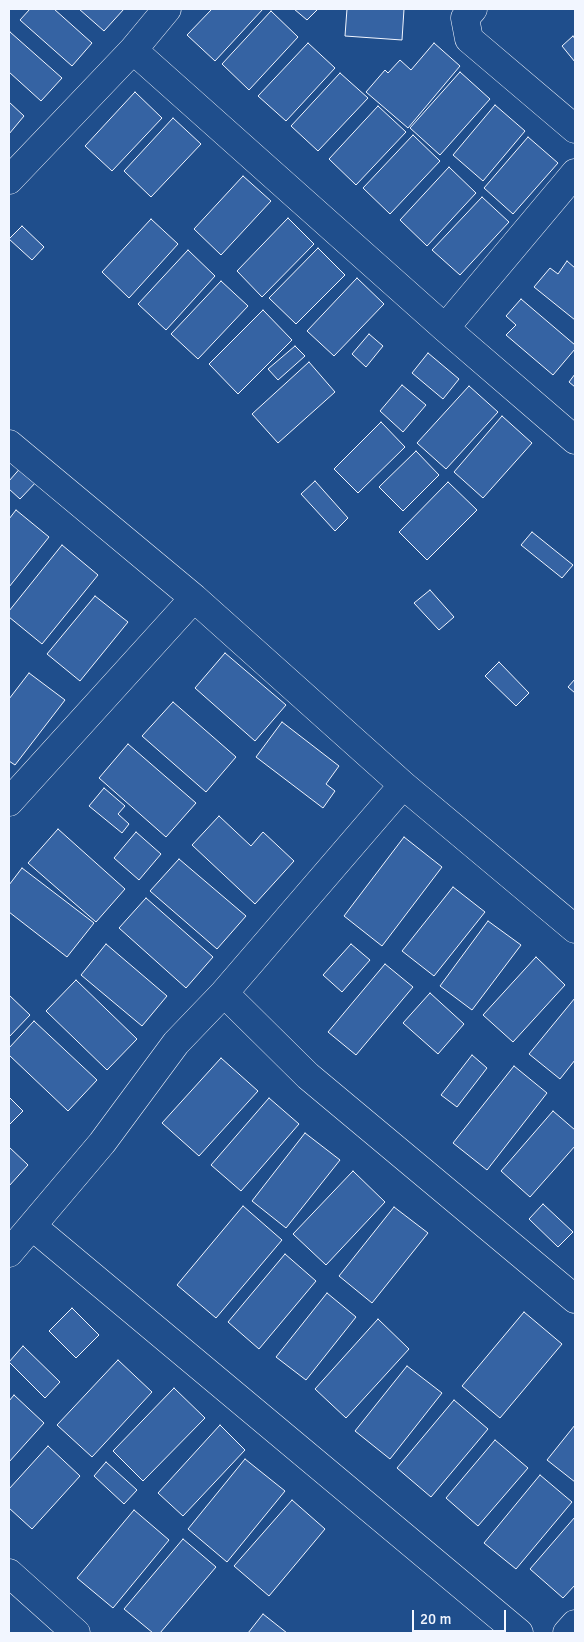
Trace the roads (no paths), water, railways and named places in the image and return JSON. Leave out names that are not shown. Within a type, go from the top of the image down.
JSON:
[{"type":"street","points":[[9,180],[133,50],[167,9]]},
{"type":"street","points":[[473,9],[465,18],[469,40],[575,129]]},
{"type":"street","points":[[133,50],[444,328],[575,440]]},
{"type":"street","points":[[444,328],[575,173]]},
{"type":"street","points":[[9,444],[194,598],[403,785],[575,929]]},
{"type":"street","points":[[9,802],[194,598]]},
{"type":"street","points":[[9,1252],[102,1143],[176,1043],[224,992],[403,785]]},
{"type":"street","points":[[224,992],[308,1076],[575,1299]]},
{"type":"street","points":[[32,1226],[519,1633]]},
{"type":"street","points":[[9,1572],[76,1633]]},
{"type":"street","points":[[567,1633],[575,1624]]}]
